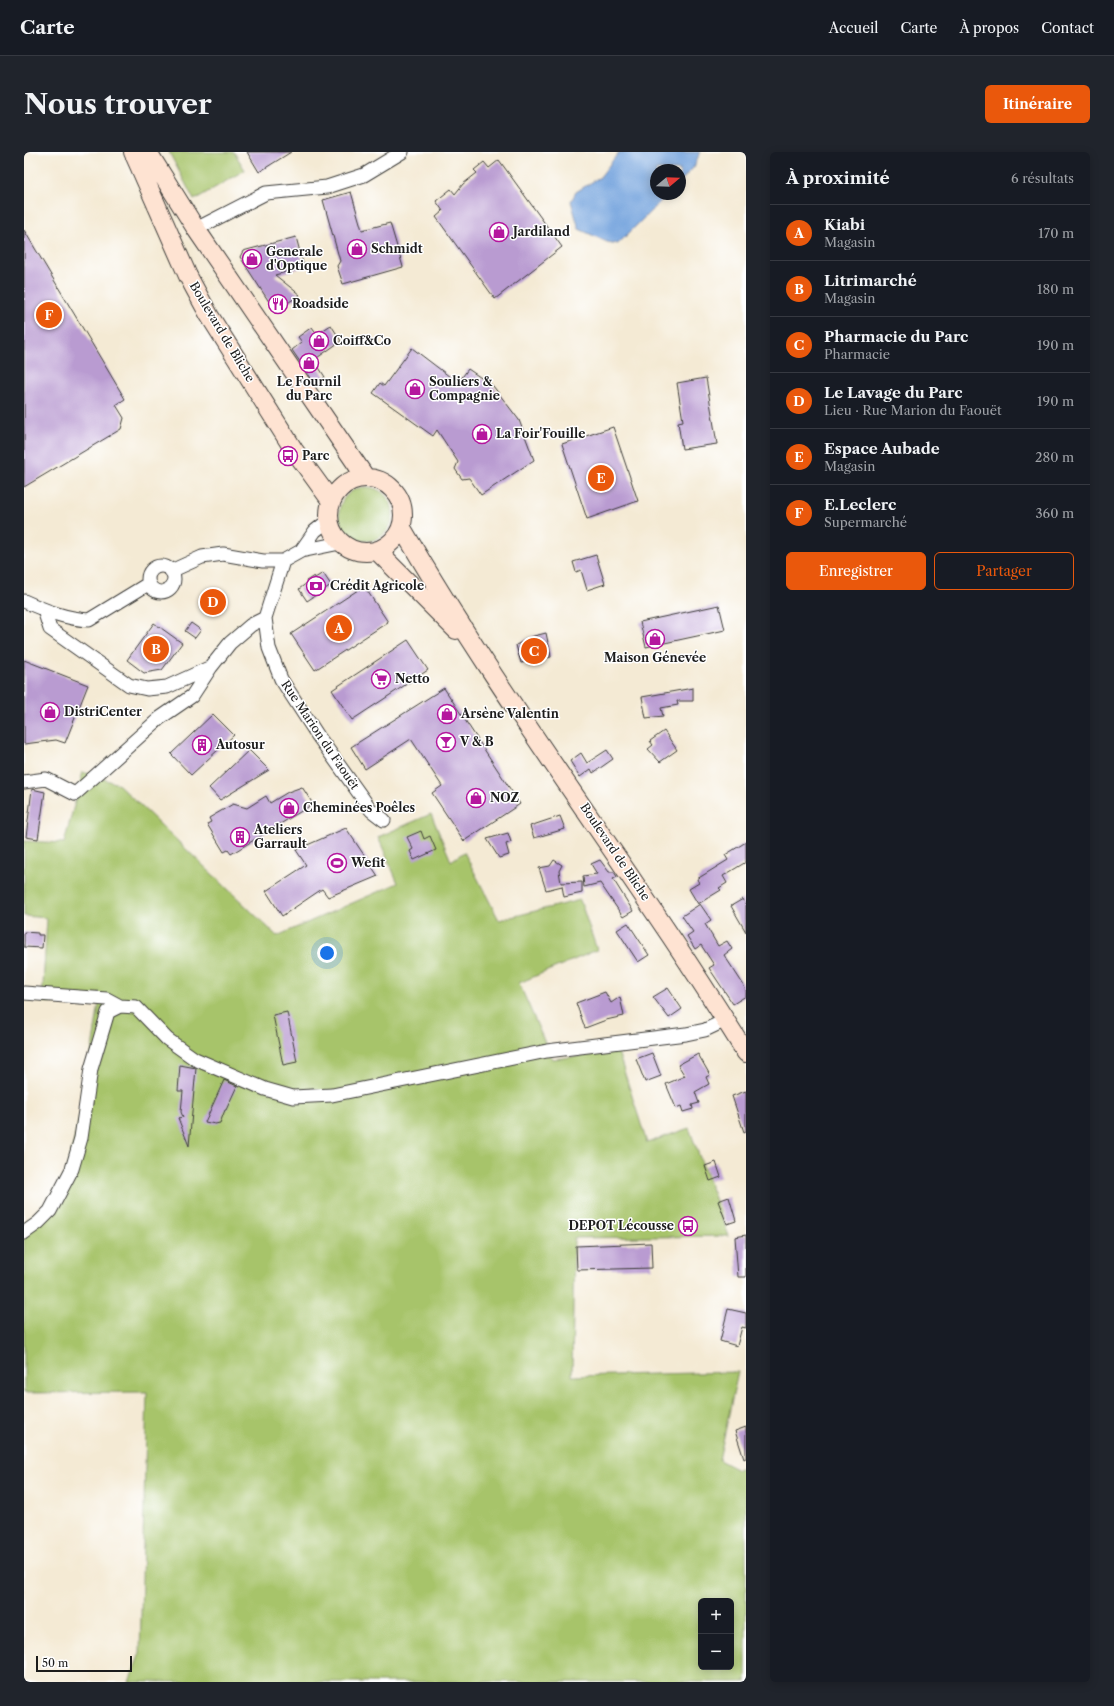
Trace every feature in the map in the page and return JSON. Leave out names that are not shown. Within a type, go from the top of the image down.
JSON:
[{"type":"main road","name":"Boulevard de Bliche","points":[[133,152],[188,276],[209,315],[294,450],[331,501]]},
{"type":"main road","points":[[148,152],[196,229],[366,478]]},
{"type":"main road","points":[[366,478],[377,479],[395,491],[403,509],[404,518],[402,528],[396,538],[388,546],[377,551],[367,553],[358,552],[348,548],[340,542],[333,532],[329,520],[331,501],[337,492],[345,484],[355,479],[366,478]]},
{"type":"main road","name":"Boulevard de Bliche","points":[[402,528],[479,654],[643,893],[746,1053]]},
{"type":"main road","name":"Boulevard de Bliche","points":[[377,551],[479,654]]},
{"type":"street","points":[[196,229],[266,194],[327,187],[364,175],[402,152]]},
{"type":"street","points":[[301,551],[315,531],[329,520]]},
{"type":"street","points":[[171,571],[202,557],[223,554],[263,561],[283,561],[301,551],[340,542]]},
{"type":"street","name":"Rue Marion du Faouët","points":[[283,561],[265,618],[269,648],[281,679],[318,736],[371,810],[384,820]]},
{"type":"street","points":[[163,566],[171,571],[174,577],[174,582],[167,591],[161,593],[156,592],[148,584],[148,575],[153,568],[163,566]]},
{"type":"street","points":[[24,602],[44,610],[79,620],[89,620],[148,584]]},
{"type":"street","points":[[44,610],[50,629],[129,686],[146,689],[167,687],[211,667]]},
{"type":"street","points":[[25,785],[46,780],[75,794],[160,718],[192,696],[211,667],[230,643],[251,625],[265,618]]},
{"type":"street","points":[[24,993],[107,999],[120,1006],[136,1008],[166,1039],[195,1059],[265,1089],[292,1097],[332,1095],[547,1051],[686,1034],[705,1030],[726,1020]]},
{"type":"street","points":[[24,1233],[38,1223],[50,1211],[72,1169],[81,1138],[91,1069],[100,1036],[108,1012],[120,1006]]},
{"type":"green space","points":[[169,152],[234,152],[245,170],[194,200]]},
{"type":"green space","points":[[366,487],[376,489],[385,495],[391,504],[393,514],[391,524],[385,533],[376,539],[366,541],[356,539],[347,533],[341,524],[339,514],[341,504],[347,495],[356,489]]},
{"type":"green space","points":[[83,772],[118,784],[277,936],[398,883],[378,837],[431,814],[451,861],[464,852],[499,920],[580,900],[597,950],[519,983],[552,1059],[618,1052],[647,1143],[689,1128],[729,1236],[574,1238],[572,1376],[738,1372],[719,1460],[738,1470],[746,1467],[746,1682],[129,1682],[140,1653],[147,1392],[24,1393],[24,1223],[47,1202],[66,1173],[84,1099],[99,1004],[42,1002],[47,918],[24,916],[24,841],[64,843]]},
{"type":"water","points":[[619,152],[700,152],[694,167],[686,176],[686,164],[650,164],[650,200],[662,200],[618,244],[607,242],[579,229],[571,201],[576,192],[600,177]]},
{"type":"building","points":[[247,152],[291,152],[259,172]]},
{"type":"building","name":"Jardiland","points":[[499,160],[562,247],[495,299],[436,217],[443,211],[436,201],[451,189],[455,194],[463,184],[477,173],[474,170],[484,162],[489,168]]},
{"type":"building","points":[[351,192],[362,230],[390,223],[403,267],[343,284],[337,266],[340,261],[323,200]]},
{"type":"building","points":[[24,230],[125,399],[116,405],[124,418],[121,429],[24,487]]},
{"type":"building","points":[[296,237],[304,267],[275,275],[300,295],[275,311],[240,257],[243,251]]},
{"type":"building","points":[[331,325],[341,341],[314,360],[325,377],[315,384],[292,350],[302,342],[298,337],[312,327],[317,334]]},
{"type":"building","name":"La Foir'Fouille","points":[[412,348],[458,383],[468,369],[493,386],[519,420],[534,460],[481,495],[469,478],[462,479],[455,469],[458,462],[437,430],[433,436],[373,393],[380,383],[384,386]]},
{"type":"building","points":[[706,378],[717,444],[682,449],[678,422],[683,421],[677,383]]},
{"type":"building","points":[[613,427],[638,501],[587,519],[562,444]]},
{"type":"building","points":[[596,555],[605,584],[587,590],[581,570],[576,572],[573,562]]},
{"type":"building","name":"Crédit Agricole","points":[[323,573],[331,585],[307,601],[299,589],[307,583],[306,581]]},
{"type":"building","points":[[364,586],[388,622],[315,670],[291,634]]},
{"type":"building","points":[[214,591],[223,598],[212,614],[203,607]]},
{"type":"building","points":[[719,605],[725,630],[646,647],[640,622]]},
{"type":"building","points":[[154,623],[182,643],[162,670],[144,673],[127,660]]},
{"type":"building","points":[[191,623],[201,630],[195,638],[185,631]]},
{"type":"building","points":[[546,633],[551,657],[521,663],[516,645],[534,636]]},
{"type":"building","name":"Netto","points":[[408,640],[428,670],[352,720],[332,690]]},
{"type":"building","name":"DistriCenter","points":[[24,660],[88,685],[65,743],[56,740],[24,744]]},
{"type":"building","points":[[444,688],[520,804],[464,841],[432,793],[442,786],[411,739],[365,769],[351,747]]},
{"type":"building","points":[[693,688],[693,701],[677,701],[678,705],[661,708],[663,716],[646,718],[642,697]]},
{"type":"building","name":"Autosur","points":[[213,714],[234,735],[191,775],[171,754]]},
{"type":"building","points":[[664,731],[677,750],[660,762],[648,749],[653,745],[650,741]]},
{"type":"building","points":[[249,750],[269,770],[220,800],[209,788]]},
{"type":"building","points":[[607,750],[613,759],[593,773],[591,769],[580,777],[570,761],[581,753],[587,763]]},
{"type":"building","name":"Ateliers Garrault","points":[[302,787],[313,804],[231,854],[228,850],[224,852],[207,824],[211,822],[209,818],[233,804],[247,808],[266,796],[270,803],[288,792]]},
{"type":"building","points":[[32,789],[45,792],[38,839],[26,837]]},
{"type":"building","points":[[560,816],[565,829],[534,838],[530,826]]},
{"type":"building","name":"Wefit","points":[[346,828],[378,876],[328,897],[322,889],[282,916],[266,891],[306,865],[296,850]]},
{"type":"building","points":[[421,831],[424,839],[430,836],[436,850],[414,860],[410,851],[413,849],[407,837]]},
{"type":"building","points":[[508,833],[511,842],[506,844],[509,855],[499,858],[487,839]]},
{"type":"building","points":[[746,842],[746,862],[723,876],[727,883],[719,888],[721,890],[698,904],[689,889],[699,883],[697,879],[728,860],[725,855]]},
{"type":"building","points":[[554,860],[562,865],[559,871],[561,883],[582,882],[582,893],[564,897],[562,886],[546,890],[539,868],[550,866]]},
{"type":"building","points":[[600,860],[609,872],[614,872],[616,875],[617,877],[613,879],[633,911],[623,917],[600,883],[584,887],[583,876],[597,874],[591,864]]},
{"type":"building","points":[[743,899],[746,905],[746,932],[731,906]]},
{"type":"building","points":[[700,904],[711,920],[705,924],[718,946],[727,941],[732,949],[724,955],[746,991],[746,996],[733,1004],[709,968],[714,965],[701,945],[695,949],[687,936],[693,932],[682,916]]},
{"type":"building","points":[[628,923],[649,955],[638,962],[617,930]]},
{"type":"building","points":[[24,932],[43,935],[42,948],[24,947]]},
{"type":"building","points":[[668,988],[682,1009],[669,1018],[653,997]]},
{"type":"building","points":[[605,992],[611,1003],[620,997],[624,1016],[606,1020],[585,1028],[576,1003]]},
{"type":"building","points":[[287,1012],[297,1062],[283,1065],[273,1015]]},
{"type":"building","points":[[652,1053],[661,1076],[645,1082],[636,1059]]},
{"type":"building","points":[[698,1054],[710,1075],[706,1077],[709,1084],[695,1092],[699,1103],[692,1105],[693,1109],[683,1112],[681,1106],[676,1108],[666,1084],[685,1076],[678,1065]]},
{"type":"building","points":[[180,1065],[196,1068],[189,1146],[178,1118],[183,1117],[181,1112],[183,1091],[178,1091]]},
{"type":"building","points":[[224,1080],[237,1086],[220,1123],[215,1124],[205,1122]]},
{"type":"building","points":[[746,1091],[746,1131],[744,1132],[732,1096]]},
{"type":"building","points":[[716,1162],[721,1177],[710,1181],[705,1166]]},
{"type":"building","points":[[729,1197],[736,1221],[727,1224],[718,1201]]},
{"type":"building","points":[[746,1235],[746,1277],[738,1277],[735,1237]]},
{"type":"building","points":[[651,1243],[652,1268],[577,1270],[576,1246]]},
{"type":"building","points":[[728,1309],[746,1313],[746,1328],[742,1327],[737,1346],[720,1341]]},
{"type":"building","points":[[746,1427],[746,1458],[744,1459],[735,1431]]},
{"type":"place","name":"Jardiland","points":[[499,232]]},
{"type":"place","name":"Schmidt","points":[[357,249]]},
{"type":"place","name":"Generale d'Optique","points":[[252,259]]},
{"type":"place","name":"Roadside","points":[[278,304]]},
{"type":"place","name":"E.Leclerc","points":[[49,315]]},
{"type":"place","name":"Coiff&Co","points":[[319,341]]},
{"type":"place","name":"Le Fournil du Parc","points":[[309,363]]},
{"type":"place","name":"Souliers & Compagnie","points":[[415,389]]},
{"type":"place","name":"La Foir'Fouille","points":[[482,434]]},
{"type":"place","name":"Parc","points":[[288,456]]},
{"type":"place","name":"Espace Aubade","points":[[601,478]]},
{"type":"place","name":"Crédit Agricole","points":[[316,586]]},
{"type":"place","name":"Le Lavage du Parc","points":[[213,602]]},
{"type":"place","name":"Kiabi","points":[[339,628]]},
{"type":"place","name":"Maison Génevée","points":[[655,639]]},
{"type":"place","name":"Litrimarché","points":[[156,649]]},
{"type":"place","name":"Pharmacie du Parc","points":[[534,651]]},
{"type":"place","name":"Netto","points":[[381,679]]},
{"type":"place","name":"DistriCenter","points":[[50,712]]},
{"type":"place","name":"Arsène Valentin","points":[[447,714]]},
{"type":"place","name":"V & B","points":[[446,742]]},
{"type":"place","name":"Autosur","points":[[202,745]]},
{"type":"place","name":"NOZ","points":[[476,798]]},
{"type":"place","name":"Cheminées Poêles","points":[[289,808]]},
{"type":"place","name":"Ateliers Garrault","points":[[240,837]]},
{"type":"place","name":"Wefit","points":[[337,863]]},
{"type":"place","name":"DEPOT Lécousse","points":[[688,1226]]}]
